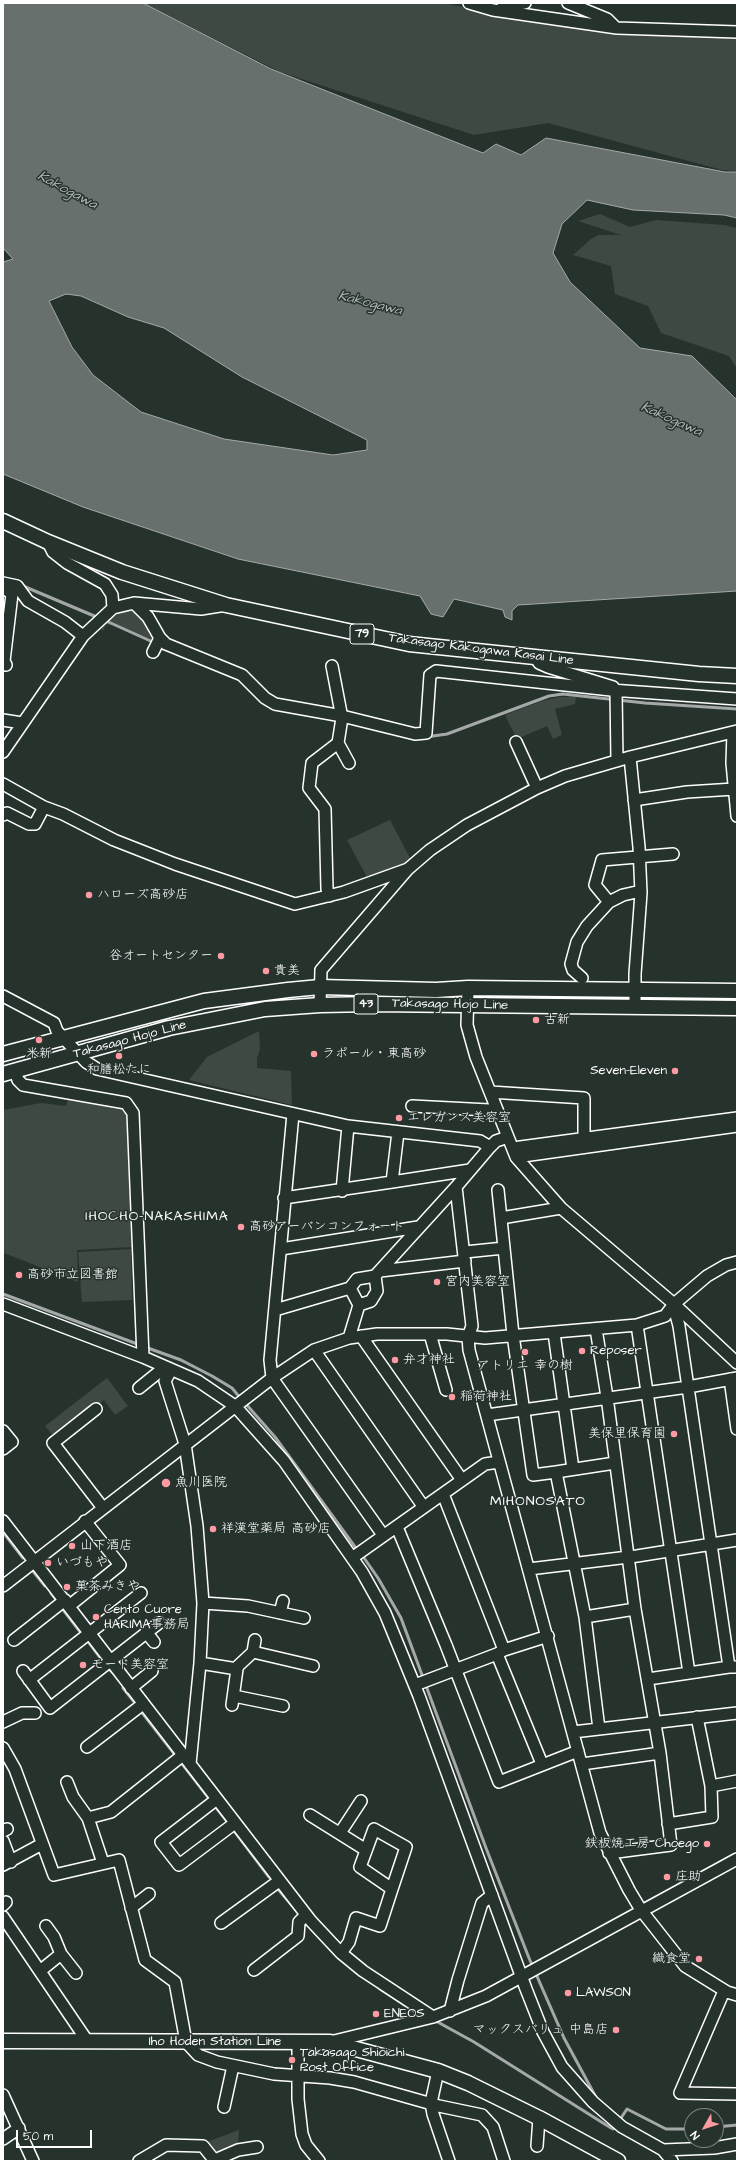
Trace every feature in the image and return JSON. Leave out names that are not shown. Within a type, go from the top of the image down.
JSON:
[{"type":"main road","name":"Takasago Kakogawa Kasai Line","points":[[3,522],[122,572],[226,605],[409,644],[536,658],[700,674],[737,676]]},
{"type":"main road","name":"Takasago Hojo Line","points":[[3,1054],[66,1039],[130,1019],[204,1002],[264,992],[320,987],[436,990],[468,988],[737,991]]},
{"type":"main road","name":"Takasago Hojo Line","points":[[9,1073],[79,1054],[119,1040],[218,1017],[265,1009],[320,1005],[737,1008]]},
{"type":"main road","name":"Iho Hoden Station Line","points":[[3,2041],[330,2042],[438,2071],[468,2083],[538,2118],[618,2161]]},
{"type":"street","points":[[469,3],[493,10],[617,28],[737,32]]},
{"type":"street","points":[[493,10],[524,3]]},
{"type":"street","points":[[568,3],[607,19],[617,28]]},
{"type":"street","points":[[48,542],[53,552],[67,563],[105,584],[112,595],[113,608]]},
{"type":"street","points":[[3,583],[17,586],[28,601]]},
{"type":"street","points":[[6,665],[4,661],[8,591],[65,622],[82,636]]},
{"type":"street","points":[[134,603],[148,617],[156,644],[166,644],[242,675],[265,698],[275,704],[342,720],[415,734],[426,733],[430,675],[436,671],[616,691],[737,699]]},
{"type":"street","points":[[3,752],[82,636],[113,608],[134,603],[201,609],[226,605]]},
{"type":"street","points":[[536,658],[539,663],[548,667],[613,687],[616,691],[617,761]]},
{"type":"street","points":[[332,666],[342,720],[338,743],[349,763]]},
{"type":"street","points":[[3,720],[22,723]]},
{"type":"street","points":[[320,1005],[321,970],[408,869],[430,850],[467,825],[537,788],[565,776],[630,757],[735,731],[734,789],[737,816]]},
{"type":"street","points":[[516,742],[537,788]]},
{"type":"street","points":[[329,896],[327,889],[325,809],[309,788],[312,763],[338,743]]},
{"type":"street","points":[[630,757],[641,891],[635,974],[635,1007]]},
{"type":"street","points":[[3,784],[44,807],[63,814],[127,845],[176,864],[295,904],[329,896],[408,869]]},
{"type":"street","points":[[634,800],[687,792],[734,789]]},
{"type":"street","points":[[3,815],[7,813],[29,824],[35,824],[44,807]]},
{"type":"street","points":[[609,902],[595,885],[602,860],[673,854]]},
{"type":"street","points":[[582,978],[573,970],[571,964],[572,955],[587,926],[609,902],[624,895],[641,891]]},
{"type":"street","points":[[468,988],[467,1025],[490,1092],[512,1147],[561,1208],[674,1304],[737,1363]]},
{"type":"street","points":[[3,996],[54,1023],[57,1031],[86,1062],[97,1069],[348,1126],[480,1141],[490,1147]]},
{"type":"street","points":[[9,1073],[23,1085],[126,1103],[133,1113],[143,1357]]},
{"type":"street","points":[[490,1092],[584,1098],[584,1139]]},
{"type":"street","points":[[412,1106],[489,1110],[496,1108]]},
{"type":"street","points":[[293,1114],[270,1360],[272,1378],[383,1535]]},
{"type":"street","points":[[359,1305],[371,1301],[377,1290],[377,1273],[496,1141],[512,1147],[622,1138],[713,1125],[737,1118]]},
{"type":"street","points":[[713,1125],[737,1126]]},
{"type":"street","points":[[342,1191],[348,1126]]},
{"type":"street","points":[[392,1182],[398,1132]]},
{"type":"street","points":[[512,1147],[584,1139],[622,1138]]},
{"type":"street","points":[[284,1198],[342,1191],[470,1170]]},
{"type":"street","points":[[456,1187],[472,1326],[468,1337],[469,1350],[548,1636],[600,1833],[609,1853],[642,1910],[685,1966],[733,1992],[680,2093],[737,2094]]},
{"type":"street","points":[[498,1190],[522,1409],[533,1475],[615,1463]]},
{"type":"street","points":[[501,1218],[561,1208]]},
{"type":"street","points":[[280,1249],[418,1227]]},
{"type":"street","points":[[275,1310],[350,1288],[357,1278],[504,1248]]},
{"type":"street","points":[[3,1586],[235,1406],[272,1378],[314,1350],[349,1338],[361,1336],[430,1334],[468,1337],[554,1333],[637,1326],[665,1316],[674,1304],[707,1276],[726,1265],[737,1262]]},
{"type":"street","points":[[349,1338],[359,1305],[350,1288]]},
{"type":"street","points":[[3,1304],[143,1357],[198,1381],[235,1406],[284,1461],[352,1558],[385,1613],[415,1685],[543,2032],[562,2067],[593,2102],[622,2127],[663,2150],[672,2161]]},
{"type":"street","points":[[648,1680],[689,1672],[733,1667],[679,1326],[674,1304]]},
{"type":"street","points":[[637,1326],[672,1550],[689,1672]]},
{"type":"street","points":[[596,1329],[607,1397],[635,1609],[660,1753],[671,1845],[609,1853]]},
{"type":"street","points":[[554,1333],[573,1469]]},
{"type":"street","points":[[430,1334],[448,1377],[446,1390]]},
{"type":"street","points":[[361,1336],[462,1480]]},
{"type":"street","points":[[314,1350],[423,1506]]},
{"type":"street","points":[[139,1388],[168,1369]]},
{"type":"street","points":[[88,1818],[111,1812],[186,1760],[200,1663],[203,1603],[197,1526],[185,1444],[165,1381],[168,1369]]},
{"type":"street","points":[[486,1415],[607,1397],[688,1387],[733,1379],[737,1429]]},
{"type":"street","points":[[96,1409],[54,1443],[103,1508]]},
{"type":"street","points":[[3,1431],[12,1442],[3,1449]]},
{"type":"street","points":[[352,1558],[383,1535],[397,1527],[423,1506],[486,1464],[499,1462]]},
{"type":"street","points":[[556,1472],[585,1617],[599,1729]]},
{"type":"street","points":[[443,1494],[542,1764]]},
{"type":"street","points":[[3,1521],[34,1561],[63,1604],[89,1633],[235,1823],[275,1884],[341,1953],[363,1971],[433,2017]]},
{"type":"street","points":[[14,1640],[120,1565],[85,1521]]},
{"type":"street","points":[[397,1527],[456,1670],[499,1782],[578,1751]]},
{"type":"street","points":[[529,1569],[737,1540]]},
{"type":"street","points":[[141,1593],[125,1601],[89,1633],[26,1676],[50,1708],[159,1623]]},
{"type":"street","points":[[280,1613],[283,1601]]},
{"type":"street","points":[[203,1603],[248,1606],[304,1618]]},
{"type":"street","points":[[585,1617],[635,1609]]},
{"type":"street","points":[[146,1632],[154,1642]]},
{"type":"street","points":[[415,1685],[500,1652],[548,1636]]},
{"type":"street","points":[[255,1640],[253,1652],[238,1666],[233,1701],[276,1708]]},
{"type":"street","points":[[253,1652],[307,1668]]},
{"type":"street","points":[[200,1663],[237,1670]]},
{"type":"street","points":[[131,1688],[152,1671]]},
{"type":"street","points":[[87,1747],[144,1704]]},
{"type":"street","points":[[3,1722],[22,1713],[34,1712]]},
{"type":"street","points":[[573,1732],[737,1713]]},
{"type":"street","points":[[668,1824],[712,1817],[711,1786],[697,1717]]},
{"type":"street","points":[[3,1748],[15,1769],[54,1875],[119,1860],[145,1960],[175,1982],[186,2042],[198,2055],[233,2066],[274,2074],[299,2075],[354,2082],[486,2117],[493,2128],[504,2161]]},
{"type":"street","points":[[582,1764],[660,1753]]},
{"type":"street","points":[[711,1786],[737,1781]]},
{"type":"street","points":[[67,1782],[73,1797],[88,1818],[103,1864]]},
{"type":"street","points":[[217,1799],[161,1842],[179,1865],[235,1823]]},
{"type":"street","points":[[340,1833],[360,1801]]},
{"type":"street","points":[[310,1815],[366,1850]]},
{"type":"street","points":[[341,1953],[349,1942],[356,1918],[380,1926],[406,1847],[374,1829],[360,1867],[392,1889]]},
{"type":"street","points":[[3,1841],[7,1864],[42,1844]]},
{"type":"street","points":[[330,2042],[433,2017],[486,1996],[737,1859]]},
{"type":"street","points":[[223,1918],[275,1884]]},
{"type":"street","points":[[131,1908],[149,1894]]},
{"type":"street","points":[[450,2011],[482,1903],[492,1895]]},
{"type":"street","points":[[254,1970],[298,1936],[299,1922],[306,1915]]},
{"type":"street","points":[[3,1917],[88,2042]]},
{"type":"street","points":[[46,1926],[54,1937],[61,1954],[76,1974]]},
{"type":"street","points":[[40,1971],[61,1954]]},
{"type":"street","points":[[298,2042],[299,2118],[306,2145],[319,2161]]},
{"type":"street","points":[[224,2108],[233,2066]]},
{"type":"street","points":[[438,2071],[431,2103],[433,2114],[449,2161]]},
{"type":"street","points":[[3,2095],[33,2161]]},
{"type":"street","points":[[537,2146],[538,2118]]},
{"type":"street","points":[[3,2139],[19,2128]]},
{"type":"street","points":[[663,2150],[714,2148],[737,2144]]},
{"type":"street","points":[[139,2161],[166,2145],[203,2146],[215,2160],[238,2150],[257,2147]]},
{"type":"shaded area","points":[[144,3],[445,3],[507,17],[568,27],[623,32],[737,35],[737,171],[722,170],[548,123],[474,135],[280,72]]},
{"type":"shaded area","points":[[600,214],[630,227],[656,220],[724,225],[737,228],[737,369],[729,356],[661,333],[648,306],[615,294],[611,266],[573,255],[591,239],[599,235],[621,235],[578,221]]},
{"type":"shaded area","points":[[128,610],[141,614],[154,632],[154,641],[113,623],[110,625],[106,624],[103,631],[99,626],[122,611]]},
{"type":"shaded area","points":[[560,697],[576,697],[575,704],[555,709],[562,735],[553,739],[547,726],[517,739],[505,715],[542,701]]},
{"type":"shaded area","points":[[390,820],[411,860],[405,866],[369,881],[347,840]]},
{"type":"shaded area","points":[[259,1031],[260,1049],[257,1058],[257,1068],[291,1071],[292,1105],[189,1080],[207,1057]]},
{"type":"shaded area","points":[[68,1099],[121,1107],[130,1117],[132,1247],[77,1250],[78,1282],[4,1253],[3,1247],[3,1110],[41,1103],[66,1106]]},
{"type":"shaded area","points":[[131,1249],[132,1300],[82,1302],[78,1252]]},
{"type":"shaded area","points":[[107,1378],[128,1406],[115,1415],[104,1400],[54,1437],[45,1426]]},
{"type":"shaded area","points":[[239,2130],[238,2146],[218,2154],[207,2142]]},
{"type":"water","name":"Kakogawa","points":[[3,3],[143,3],[271,69],[483,153],[496,144],[521,155],[546,138],[725,172],[737,172],[737,218],[724,215],[633,210],[587,200],[562,224],[553,253],[570,282],[640,348],[692,356],[737,400],[737,591],[518,605],[512,611],[512,620],[505,617],[503,610],[454,599],[443,617],[431,614],[420,596],[238,559],[83,507],[3,474],[3,262],[13,259],[3,248]],"holes":[[[66,294],[81,296],[128,317],[164,328],[242,377],[367,440],[367,450],[333,455],[224,439],[141,412],[93,375],[72,347],[49,301]]]},
{"type":"waterway","points":[[23,586],[99,618]]},
{"type":"waterway","points":[[104,620],[155,643]]},
{"type":"waterway","points":[[426,737],[447,734],[549,696],[563,694],[645,703],[737,709]]},
{"type":"waterway","points":[[3,1294],[140,1345]]},
{"type":"waterway","points":[[145,1347],[181,1360],[212,1376],[232,1388],[241,1399]]},
{"type":"waterway","points":[[245,1403],[275,1437],[358,1551]]},
{"type":"waterway","points":[[3,1532],[23,1558]]},
{"type":"waterway","points":[[362,1555],[378,1578],[401,1618],[486,1848],[529,1958],[564,2038],[598,2101]]},
{"type":"waterway","points":[[32,1570],[45,1586]]},
{"type":"waterway","points":[[51,1593],[58,1602]]},
{"type":"waterway","points":[[61,1607],[81,1633]]},
{"type":"waterway","points":[[87,1640],[102,1660]]},
{"type":"waterway","points":[[108,1668],[112,1672]]},
{"type":"waterway","points":[[123,1688],[135,1703]]},
{"type":"waterway","points":[[140,1710],[229,1824]]},
{"type":"waterway","points":[[232,1828],[269,1877]]},
{"type":"waterway","points":[[277,1888],[295,1909]]},
{"type":"waterway","points":[[380,1989],[414,2011]]},
{"type":"waterway","points":[[434,2020],[474,2042],[611,2128]]},
{"type":"waterway","points":[[619,2121],[627,2109],[666,2129],[684,2129]]},
{"type":"waterway","points":[[609,2122],[613,2129]]},
{"type":"waterway","points":[[724,2126],[737,2125]]},
{"type":"place","name":"ハローズ高砂店","points":[[89,895]]},
{"type":"place","name":"谷オートセンター","points":[[221,956]]},
{"type":"place","name":"貴美","points":[[266,971]]},
{"type":"place","name":"古新","points":[[536,1020]]},
{"type":"place","name":"米新","points":[[39,1040]]},
{"type":"place","name":"ラポール・東高砂","points":[[314,1054]]},
{"type":"place","name":"和膳松たに","points":[[119,1056]]},
{"type":"place","name":"Seven-Eleven","points":[[675,1071]]},
{"type":"place","name":"エレガンス美容室","points":[[399,1118]]},
{"type":"place","name":"高砂アーバンコンフォート","points":[[241,1227]]},
{"type":"place","name":"高砂市立図書館","points":[[19,1275]]},
{"type":"place","name":"宮内美容室","points":[[437,1282]]},
{"type":"place","name":"Reposer","points":[[582,1351]]},
{"type":"place","name":"アトリエ 幸の樹","points":[[525,1352]]},
{"type":"place","name":"弁才神社","points":[[395,1360]]},
{"type":"place","name":"稲荷神社","points":[[452,1397]]},
{"type":"place","name":"美保里保育園","points":[[674,1434]]},
{"type":"place","name":"魚川医院","points":[[166,1483]]},
{"type":"place","name":"祥漢堂薬局 高砂店","points":[[213,1529]]},
{"type":"place","name":"山下酒店","points":[[72,1546]]},
{"type":"place","name":"いづもや","points":[[48,1563]]},
{"type":"place","name":"菓茶みきや","points":[[67,1587]]},
{"type":"place","name":"Cento Cuore HARIMA事務局","points":[[96,1617]]},
{"type":"place","name":"モード美容室","points":[[83,1665]]},
{"type":"place","name":"鉄板焼工房 Choego","points":[[707,1844]]},
{"type":"place","name":"庄助","points":[[667,1877]]},
{"type":"place","name":"織食堂","points":[[699,1959]]},
{"type":"place","name":"LAWSON","points":[[568,1993]]},
{"type":"place","name":"ENEOS","points":[[376,2014]]},
{"type":"place","name":"マックスバリュ 中島店","points":[[616,2030]]},
{"type":"place","name":"Takasago Shioichi Post Office","points":[[292,2060]]},
{"type":"district","name":"IHOCHO-NAKASHIMA","points":[[157,1217]]},
{"type":"district","name":"MIHONOSATO","points":[[538,1502]]}]
